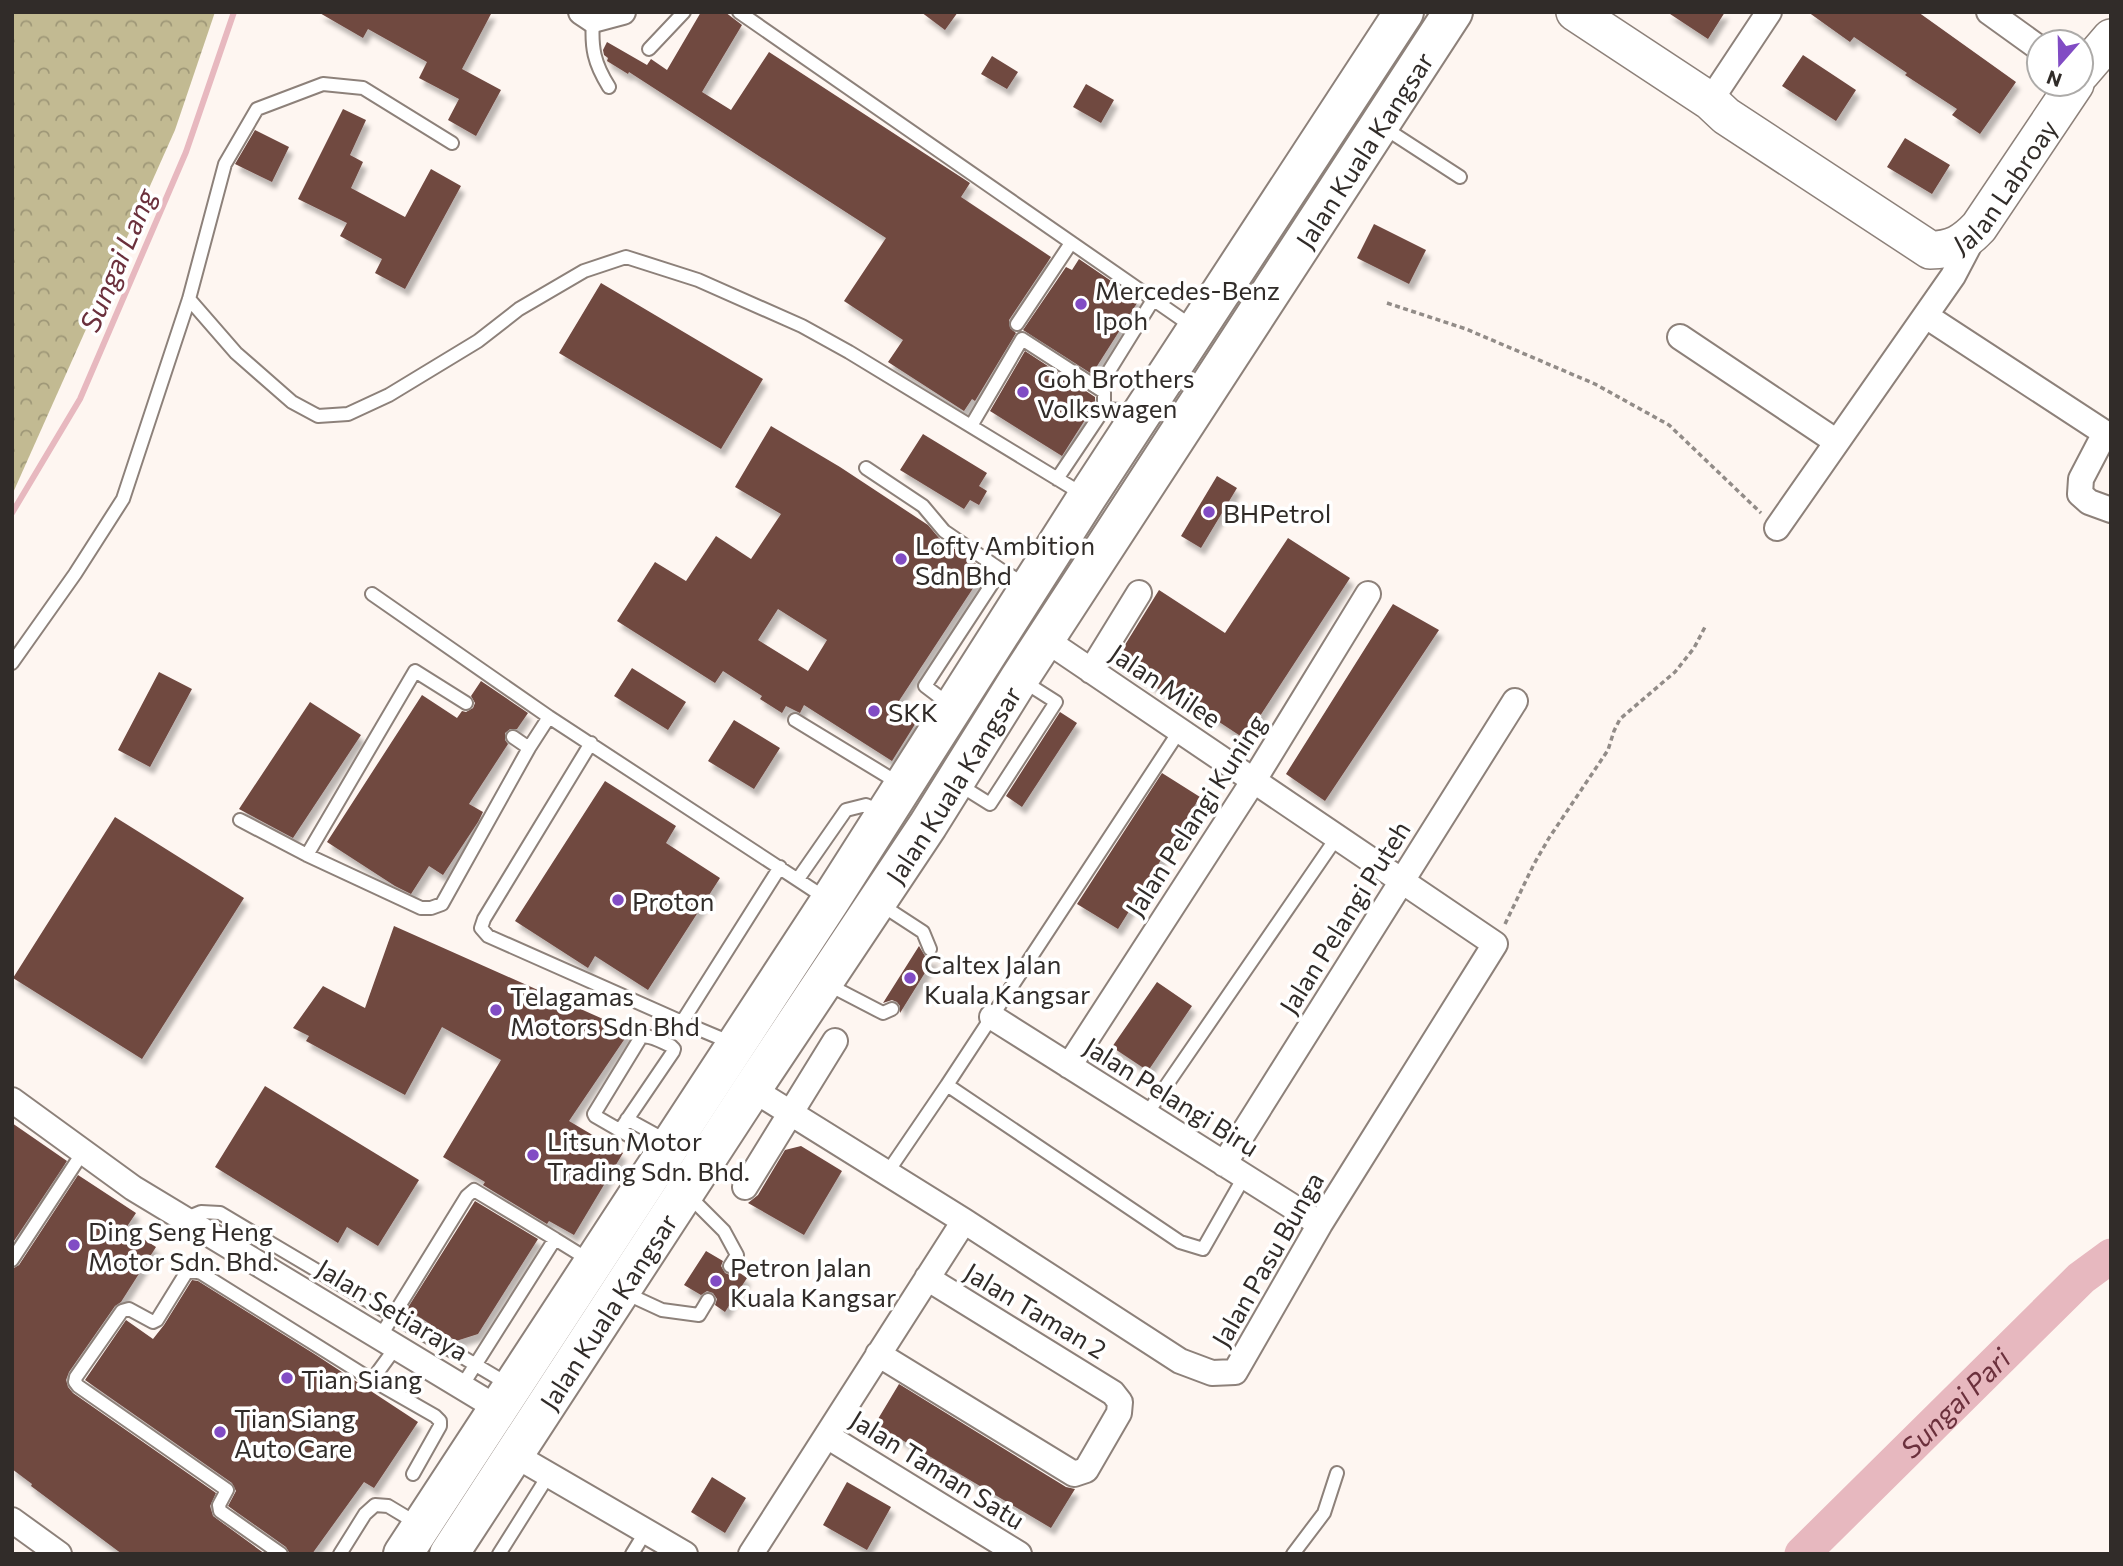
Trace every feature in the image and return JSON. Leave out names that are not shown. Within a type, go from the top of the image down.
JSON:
[{"type":"highway","name":"Jalan Kuala Kangsar","points":[[412,1540],[830,901],[953,707],[1015,578],[1072,488],[1143,411],[1404,12]]},
{"type":"highway","points":[[1373,59],[1387,53],[1419,12]]},
{"type":"highway","name":"Jalan Kuala Kangsar","points":[[449,1554],[752,1089],[928,825],[1019,679],[1453,12]]},
{"type":"main road","points":[[1575,12],[1915,241]]},
{"type":"main road","points":[[2095,57],[2111,38]]},
{"type":"main road","points":[[1710,101],[1731,104],[1913,225],[1934,235],[1945,235],[1956,231],[1968,220],[2053,98]]},
{"type":"main road","name":"Jalan Labroay","points":[[1915,241],[1930,250],[1943,250],[1964,242],[1979,227],[2067,98]]},
{"type":"street","points":[[587,16],[623,12]]},
{"type":"street","points":[[1710,101],[1769,12]]},
{"type":"street","points":[[1989,12],[2025,38]]},
{"type":"street","points":[[1777,528],[1953,276],[1979,227]]},
{"type":"street","points":[[1915,241],[1928,255],[1935,275],[1930,309]]},
{"type":"street","points":[[1930,309],[2108,429],[2081,479],[2080,494],[2089,502],[2111,510]]},
{"type":"street","points":[[1680,337],[1837,442]]},
{"type":"street","points":[[1091,670],[1139,593]]},
{"type":"street","name":"Jalan Pelangi Kuning","points":[[1069,1066],[1254,780],[1368,594]]},
{"type":"street","name":"Jalan Milee","points":[[1046,640],[1495,944]]},
{"type":"street","name":"Jalan Pelangi Puteh","points":[[1234,1170],[1401,881],[1515,701]]},
{"type":"street","name":"Jalan Pasu Bunga","points":[[752,1089],[964,1220],[1180,1361],[1212,1373],[1235,1372],[1320,1224],[1495,944]]},
{"type":"street","name":"Jalan Pelangi Biru","points":[[992,1017],[1320,1224]]},
{"type":"street","points":[[745,1187],[835,1041]]},
{"type":"street","name":"Jalan Setiaraya","points":[[12,1100],[133,1188],[184,1219],[504,1397]]},
{"type":"street","points":[[751,1554],[964,1220]]},
{"type":"street","name":"Jalan Taman 2","points":[[878,1354],[1074,1474],[1086,1470],[1119,1413],[1120,1402],[1113,1393],[927,1278]]},
{"type":"street","name":"Jalan Taman Satu","points":[[827,1436],[1019,1554]]},
{"type":"street","points":[[513,1454],[685,1554]]},
{"type":"street","points":[[12,1520],[59,1554]]},
{"type":"lane","points":[[649,49],[684,12]]},
{"type":"lane","points":[[739,12],[1196,330]]},
{"type":"lane","points":[[587,16],[597,68],[609,87]]},
{"type":"lane","points":[[12,663],[75,574],[123,499],[189,299],[225,164],[257,109],[323,84],[363,88],[452,143]]},
{"type":"lane","points":[[1380,125],[1460,177]]},
{"type":"lane","points":[[1017,324],[1071,243]]},
{"type":"lane","points":[[189,299],[236,353],[292,402],[318,415],[348,414],[389,395],[478,341],[519,309],[584,271],[626,257],[698,280],[802,326],[1072,488],[1104,409],[1104,392],[1022,339],[971,426]]},
{"type":"lane","points":[[1109,371],[1153,300]]},
{"type":"lane","points":[[1104,409],[1143,411]]},
{"type":"lane","points":[[866,468],[923,506],[944,531],[1015,578]]},
{"type":"lane","points":[[372,594],[549,717],[830,901]]},
{"type":"lane","points":[[307,855],[415,671],[467,703]]},
{"type":"lane","points":[[240,820],[307,855],[421,908],[442,904],[549,717]]},
{"type":"lane","points":[[795,720],[894,800]]},
{"type":"lane","points":[[887,1173],[1180,730]]},
{"type":"lane","points":[[513,737],[529,748]]},
{"type":"lane","points":[[591,743],[481,928],[488,936],[736,1045]]},
{"type":"lane","points":[[798,880],[846,810],[894,800]]},
{"type":"lane","points":[[1146,1115],[1337,837]]},
{"type":"lane","points":[[682,1022],[780,867]]},
{"type":"lane","points":[[876,902],[923,932],[930,950]]},
{"type":"lane","points":[[824,982],[883,1013],[892,1009]]},
{"type":"lane","points":[[620,1130],[674,1049],[645,1035],[641,1037],[595,1111],[595,1116],[620,1130],[667,1149]]},
{"type":"lane","points":[[947,1085],[1180,1242],[1190,1246],[1203,1249],[1234,1170]]},
{"type":"lane","points":[[627,1119],[667,1149]]},
{"type":"lane","points":[[12,1259],[83,1152]]},
{"type":"lane","points":[[372,1381],[389,1333],[467,1196],[474,1190],[592,1263]]},
{"type":"lane","points":[[685,1192],[724,1231],[737,1255],[730,1266]]},
{"type":"lane","points":[[469,1376],[555,1239]]},
{"type":"lane","points":[[281,1554],[220,1511],[219,1505],[227,1490],[75,1382],[122,1311],[130,1309],[153,1322],[157,1320],[186,1273],[201,1273],[372,1381],[435,1416],[440,1421],[413,1474]]},
{"type":"lane","points":[[621,1291],[662,1310],[699,1315],[708,1300]]},
{"type":"lane","points":[[1293,1554],[1324,1513],[1337,1473]]},
{"type":"lane","points":[[499,1554],[548,1476]]},
{"type":"lane","points":[[340,1554],[365,1514],[375,1505],[388,1507],[412,1540]]},
{"type":"lane","points":[[632,1554],[646,1531]]},
{"type":"path","points":[[1387,303],[1466,329],[1595,384],[1669,425],[1777,528]]},
{"type":"path","points":[[1495,944],[1534,864],[1602,759],[1620,719],[1675,672],[1689,655],[1705,627]]},
{"type":"green space","points":[[12,12],[215,12],[175,130],[12,495]]},
{"type":"building","points":[[318,12],[492,12],[462,69],[501,90],[476,136],[448,120],[459,99],[419,78],[427,62],[368,29],[363,38]]},
{"type":"building","points":[[701,12],[725,12],[742,25],[702,92],[731,110],[769,52],[970,183],[961,197],[1051,257],[1009,320],[1010,328],[1016,333],[975,401],[972,399],[964,411],[888,362],[903,340],[844,301],[886,238],[629,72],[628,74],[607,61],[608,58],[604,55],[607,42],[647,65],[651,59],[667,70]]},
{"type":"building","points":[[921,12],[958,12],[945,30]]},
{"type":"building","points":[[1667,12],[1725,12],[1708,39]]},
{"type":"building","points":[[1808,12],[1918,12],[2016,82],[1980,134],[1952,115],[1957,109],[1905,75],[1907,73],[1854,37],[1850,42]]},
{"type":"building","points":[[1803,55],[1856,90],[1836,121],[1782,86]]},
{"type":"building","points":[[992,56],[1018,72],[1007,89],[981,74]]},
{"type":"building","points":[[1086,84],[1114,100],[1101,123],[1073,107]]},
{"type":"building","points":[[343,109],[366,120],[350,155],[363,162],[351,188],[405,217],[431,169],[461,186],[405,289],[375,273],[382,259],[340,236],[347,223],[298,199]]},
{"type":"building","points":[[255,130],[289,147],[272,182],[235,164]]},
{"type":"building","points":[[1905,138],[1950,165],[1932,194],[1887,167]]},
{"type":"building","points":[[1374,224],[1426,250],[1409,284],[1357,258]]},
{"type":"building","points":[[1079,259],[1139,300],[1092,374],[1023,330],[1066,267],[1072,270]]},
{"type":"building","points":[[601,283],[763,379],[721,449],[559,353]]},
{"type":"building","points":[[1025,351],[1095,397],[1095,404],[1062,456],[990,411]]},
{"type":"building","points":[[771,426],[840,467],[928,525],[939,538],[985,570],[895,707],[917,721],[892,761],[804,705],[800,713],[786,706],[782,713],[760,699],[762,696],[723,671],[715,683],[617,621],[655,562],[686,581],[716,536],[751,559],[781,514],[735,487]],"holes":[[[778,609],[827,640],[808,671],[758,640]]]},
{"type":"building","points":[[923,434],[987,473],[979,486],[987,491],[979,505],[970,500],[964,509],[900,470]]},
{"type":"building","name":"BHPetrol","points":[[1217,476],[1237,488],[1201,548],[1181,536]]},
{"type":"building","points":[[1288,538],[1350,578],[1245,739],[1169,689],[1166,694],[1115,661],[1159,590],[1225,633]]},
{"type":"building","points":[[1393,604],[1439,630],[1325,801],[1286,774]]},
{"type":"building","points":[[632,668],[686,702],[668,730],[614,696]]},
{"type":"building","points":[[159,672],[192,689],[150,767],[118,750]]},
{"type":"building","points":[[481,681],[528,713],[517,729],[510,729],[505,733],[508,744],[469,804],[483,812],[478,822],[443,875],[429,866],[411,894],[327,842],[422,695],[457,718],[462,711],[473,708],[475,703],[471,696]]},
{"type":"building","points":[[310,702],[361,735],[293,838],[239,809]]},
{"type":"building","points":[[1060,712],[1077,723],[1022,807],[1006,796]]},
{"type":"building","points":[[734,720],[780,748],[754,789],[708,761]]},
{"type":"building","points":[[1162,773],[1200,797],[1118,929],[1077,904]]},
{"type":"building","name":"Proton","points":[[605,781],[676,826],[666,843],[720,878],[648,990],[595,956],[588,968],[515,921]]},
{"type":"building","points":[[115,817],[244,898],[142,1059],[13,978]]},
{"type":"building","points":[[394,926],[630,1031],[569,1121],[623,1153],[574,1235],[549,1221],[547,1224],[443,1157],[501,1060],[442,1027],[405,1095],[306,1041],[309,1036],[293,1028],[323,986],[365,1008]]},
{"type":"building","name":"Caltex Jalan Kuala Kangsar","points":[[919,946],[925,956],[930,958],[936,955],[900,1013],[897,1002],[892,1000],[883,1003]]},
{"type":"building","points":[[1157,982],[1192,1006],[1148,1071],[1112,1047]]},
{"type":"building","points":[[265,1086],[419,1180],[378,1246],[347,1227],[338,1243],[215,1167]]},
{"type":"building","points":[[12,1123],[67,1161],[12,1244]]},
{"type":"building","points":[[801,1146],[842,1171],[804,1235],[748,1203],[758,1195],[785,1150]]},
{"type":"building","points":[[78,1175],[136,1213],[126,1228],[156,1247],[121,1302],[115,1306],[69,1372],[66,1380],[68,1387],[216,1493],[210,1506],[213,1516],[265,1554],[122,1554],[12,1469],[12,1269],[19,1265]]},
{"type":"building","points":[[475,1201],[538,1239],[478,1334],[456,1341],[407,1309]]},
{"type":"building","name":"Petron Jalan Kuala Kangsar","points":[[706,1251],[723,1261],[721,1266],[725,1273],[730,1275],[737,1271],[747,1278],[725,1312],[715,1305],[717,1299],[713,1293],[707,1291],[701,1295],[684,1285]]},
{"type":"building","points":[[192,1280],[198,1281],[316,1355],[418,1422],[374,1488],[364,1482],[312,1554],[290,1554],[286,1547],[228,1506],[236,1491],[232,1483],[85,1380],[126,1320],[153,1339]]},
{"type":"building","points":[[899,1384],[1066,1487],[1075,1489],[1051,1528],[875,1424]]},
{"type":"building","points":[[712,1477],[746,1498],[725,1533],[691,1512]]},
{"type":"building","points":[[847,1482],[891,1507],[867,1550],[823,1525]]},
{"type":"waterway","name":"Sungai Lang","points":[[12,513],[80,399],[186,152],[234,12]]},
{"type":"waterway","name":"Sungai Pari","points":[[1802,1554],[2081,1278],[2111,1256]]},
{"type":"place","name":"Mercedes-Benz Ipoh","points":[[1081,304]]},
{"type":"place","name":"Goh Brothers Volkswagen","points":[[1023,392]]},
{"type":"place","name":"BHPetrol","points":[[1209,512]]},
{"type":"place","name":"Lofty Ambition Sdn Bhd","points":[[901,559]]},
{"type":"place","name":"SKK","points":[[874,711]]},
{"type":"place","name":"Proton","points":[[618,900]]},
{"type":"place","name":"Caltex Jalan Kuala Kangsar","points":[[910,978]]},
{"type":"place","name":"Telagamas Motors Sdn Bhd","points":[[496,1010]]},
{"type":"place","name":"Litsun Motor Trading Sdn. Bhd.","points":[[533,1155]]},
{"type":"place","name":"Ding Seng Heng Motor Sdn. Bhd.","points":[[74,1245]]},
{"type":"place","name":"Petron Jalan Kuala Kangsar","points":[[716,1281]]},
{"type":"place","name":"Tian Siang","points":[[287,1378]]},
{"type":"place","name":"Tian Siang Auto Care","points":[[220,1432]]}]
